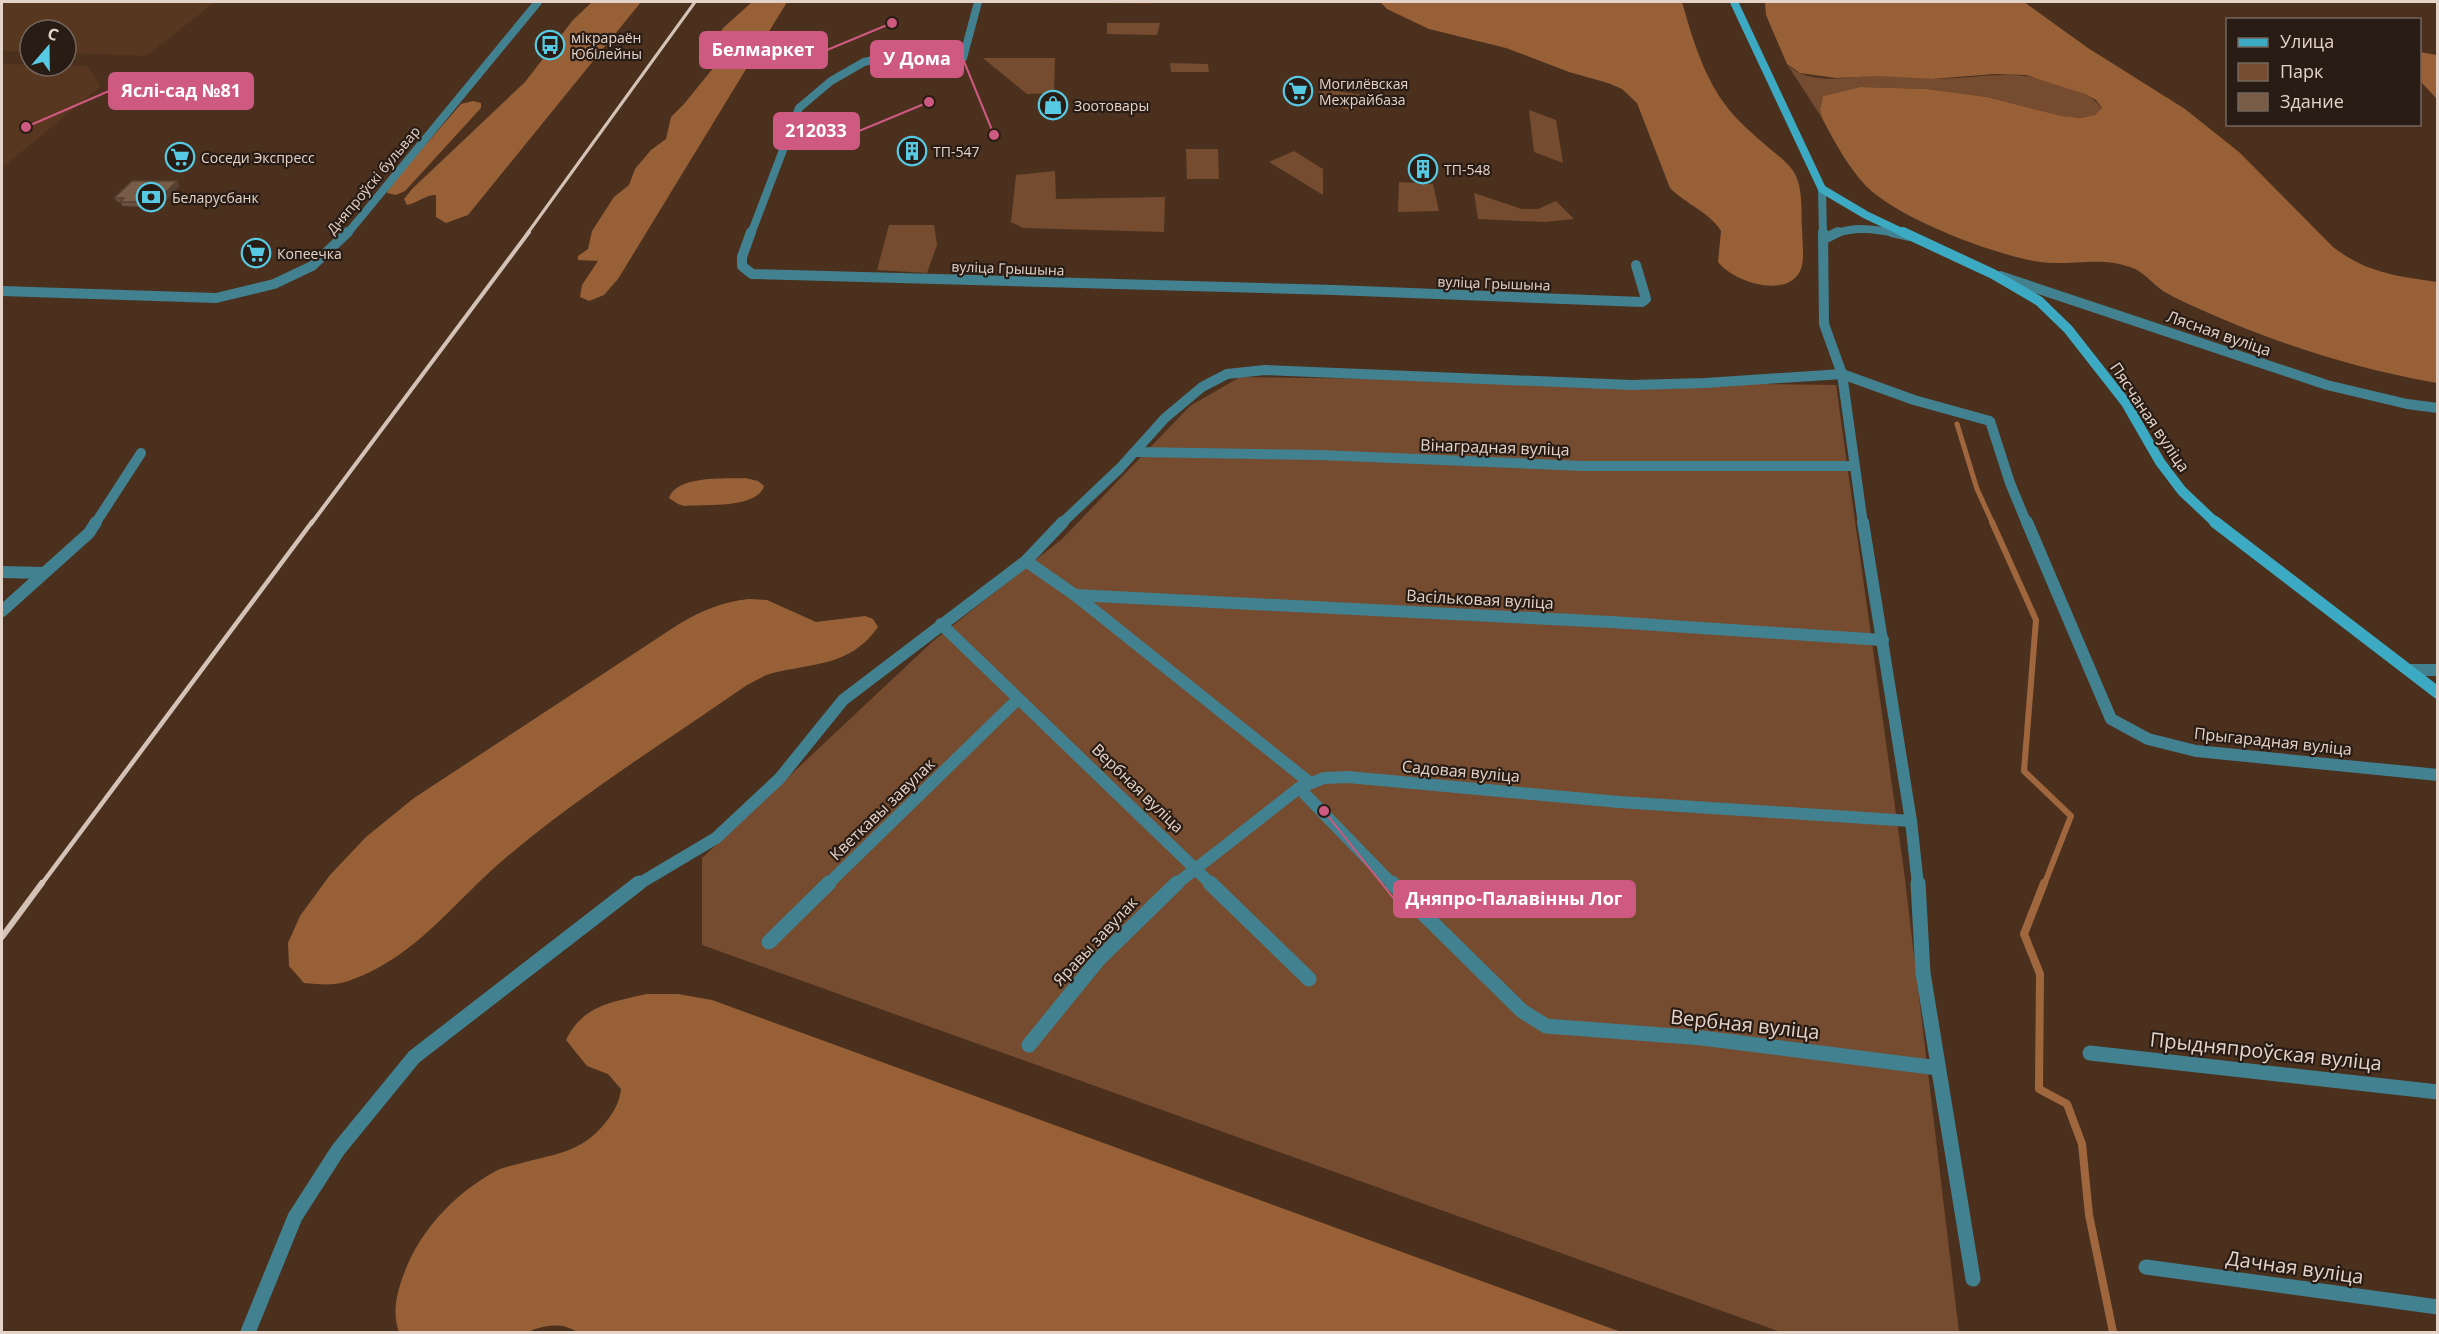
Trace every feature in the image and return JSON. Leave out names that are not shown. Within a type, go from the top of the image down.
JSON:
[{"type":"street","name":"Дняпроўскі бульвар","points":[[2,291],[216,298],[274,284],[312,266],[336,246],[372,205],[538,2]]},
{"type":"street","name":"вуліца Грышына","points":[[978,2],[963,58],[878,59],[864,62],[831,81],[800,108],[742,257],[742,266],[752,274],[1334,290],[1642,302],[1646,299],[1636,266]]},
{"type":"street","points":[[1734,2],[1822,189],[1824,324],[1842,374],[1854,466],[1911,821],[1919,891],[1923,973],[1973,1279]]},
{"type":"street","name":"Пясчаная вуліца","points":[[1822,189],[1866,215],[1994,274],[2039,301],[2068,329],[2126,403],[2160,462],[2182,491],[2207,516],[2438,693]]},
{"type":"street","points":[[1824,239],[1836,231],[1849,228],[1878,229],[1912,236]]},
{"type":"street","name":"Лясная вуліца","points":[[1994,274],[2327,385],[2407,404],[2438,408]]},
{"type":"street","points":[[248,1332],[295,1217],[338,1150],[414,1057],[630,889],[716,838],[780,778],[843,700],[1026,561],[1085,499],[1135,452],[1165,418],[1218,377],[1237,372],[1264,370],[1632,385],[1705,383],[1842,374]]},
{"type":"street","name":"Прыгарадная вуліца","points":[[1842,374],[1914,400],[1990,420],[2010,483],[2111,719],[2148,740],[2196,751],[2438,775]]},
{"type":"street","name":"Вінаградная вуліца","points":[[1135,452],[1320,455],[1583,466],[1854,466]]},
{"type":"street","points":[[2,611],[89,533],[141,453]]},
{"type":"street","points":[[1026,561],[1075,595],[1304,785]]},
{"type":"street","points":[[2,572],[43,573]]},
{"type":"street","name":"Васільковая вуліца","points":[[1075,595],[1611,622],[1883,640]]},
{"type":"street","name":"Вербная вуліца","points":[[941,624],[1309,979]]},
{"type":"street","points":[[2409,670],[2438,670]]},
{"type":"street","name":"Кветкавы завулак","points":[[769,942],[1018,699]]},
{"type":"street","name":"Садовая вуліца","points":[[1304,785],[1324,778],[1348,777],[1619,802],[1911,821]]},
{"type":"street","name":"Вербная вуліца","points":[[1304,785],[1498,988],[1532,1019],[1546,1026],[1702,1038],[1938,1068]]},
{"type":"street","name":"Яравы завулак","points":[[1029,1045],[1122,933],[1194,868],[1304,785]]},
{"type":"street","name":"Прыдняпроўская вуліца","points":[[2090,1053],[2438,1092]]},
{"type":"street","name":"Дачная вуліца","points":[[2146,1267],[2438,1308]]},
{"type":"shaded area","points":[[2,2],[215,2],[146,56],[78,53],[78,18],[18,18],[18,52],[2,51]]},
{"type":"shaded area","points":[[592,2],[641,2],[468,215],[446,223],[436,217],[436,195],[407,205],[404,199],[412,189],[525,82],[573,20]]},
{"type":"shaded area","points":[[752,2],[787,2],[618,279],[604,295],[589,301],[580,297],[582,285],[598,261],[578,260],[578,256],[588,249],[592,231],[614,197],[629,185],[635,169],[651,150],[666,139],[671,117],[714,67],[720,48],[717,38],[723,28]]},
{"type":"shaded area","points":[[1001,2],[1154,2],[1153,4]]},
{"type":"shaded area","points":[[1380,2],[1682,2],[1694,41],[1716,91],[1739,121],[1787,163],[1798,180],[1803,254],[1801,269],[1795,278],[1785,284],[1761,285],[1736,276],[1718,262],[1721,231],[1704,213],[1670,188],[1637,103],[1622,89],[1506,48],[1429,29],[1387,9]]},
{"type":"shaded area","points":[[1765,2],[2024,2],[2088,48],[2185,109],[2239,152],[2333,247],[2346,256],[2382,272],[2437,282],[2437,383],[2345,362],[2254,332],[2163,291],[2139,271],[2130,267],[2108,262],[2051,263],[2021,258],[1973,244],[1901,211],[1866,186],[1847,162],[1822,118],[1820,109],[1823,96],[1860,87],[1927,89],[1987,97],[2062,116],[2081,118],[2095,115],[2102,108],[2096,100],[2085,94],[2026,75],[1994,74],[1932,79],[1879,76],[1836,78],[1800,73],[1787,64],[1766,15]]},
{"type":"shaded area","points":[[2421,52],[2437,55],[2437,99],[2421,82]]},
{"type":"shaded area","points":[[2,64],[18,64],[18,78],[78,78],[78,66],[87,66],[101,86],[2,168]]},
{"type":"shaded area","points":[[473,101],[481,103],[481,108],[405,191],[396,195],[387,193],[389,187],[461,104]]},
{"type":"shaded area","points":[[745,478],[758,481],[764,486],[752,499],[741,502],[684,506],[669,498],[681,485],[691,482]]},
{"type":"shaded area","points":[[749,599],[767,600],[816,622],[865,616],[873,619],[878,627],[867,640],[844,656],[770,674],[747,685],[653,749],[531,837],[486,875],[423,936],[389,962],[352,980],[338,984],[304,983],[289,966],[288,943],[300,916],[330,875],[366,837],[414,798],[679,624],[713,607]]},
{"type":"shaded area","points":[[647,994],[678,994],[712,1000],[1621,1332],[577,1332],[565,1327],[553,1326],[528,1332],[399,1332],[396,1307],[398,1291],[404,1274],[414,1251],[443,1211],[468,1189],[496,1171],[577,1146],[597,1132],[612,1114],[621,1089],[608,1074],[587,1066],[566,1040],[573,1028],[590,1012],[610,1003]]},
{"type":"green space","points":[[1107,23],[1160,23],[1157,35],[1107,34]]},
{"type":"green space","points":[[983,58],[1055,58],[1054,93],[1027,94]]},
{"type":"green space","points":[[1170,63],[1208,64],[1209,72],[1171,72]]},
{"type":"green space","points":[[1787,64],[1806,76],[1829,79],[1884,76],[1936,79],[2002,75],[2032,77],[2083,93],[2102,109],[2096,115],[2081,118],[2062,116],[1987,97],[1927,89],[1860,87],[1823,96],[1820,109],[1822,118]]},
{"type":"green space","points":[[1318,88],[1363,95],[1353,112],[1321,99]]},
{"type":"green space","points":[[1529,110],[1556,120],[1563,163],[1534,152]]},
{"type":"green space","points":[[1186,149],[1218,149],[1219,179],[1187,179]]},
{"type":"green space","points":[[1294,151],[1323,169],[1323,195],[1269,162]]},
{"type":"green space","points":[[1055,171],[1056,199],[1165,197],[1164,232],[1023,228],[1011,222],[1016,175]]},
{"type":"green space","points":[[1399,182],[1433,184],[1439,211],[1398,212]]},
{"type":"green space","points":[[1474,193],[1522,209],[1538,209],[1556,201],[1574,219],[1545,222],[1478,219]]},
{"type":"green space","points":[[889,225],[934,225],[937,245],[927,273],[877,270]]},
{"type":"green space","points":[[1240,377],[1836,385],[1904,871],[1959,1332],[1781,1332],[702,945],[702,858],[932,642],[1062,539],[1190,406]]},
{"type":"building","points":[[132,181],[177,181],[159,199],[120,202],[124,198],[114,198]]},
{"type":"waterway","points":[[1957,424],[1977,489],[1993,524]]},
{"type":"waterway","points":[[1992,522],[2036,620],[2024,771],[2071,816],[2044,885]]},
{"type":"waterway","points":[[2044,883],[2024,934],[2040,974],[2039,1089],[2067,1104],[2082,1144],[2089,1215],[2113,1332]]},
{"type":"railway","points":[[527,234],[695,2]]},
{"type":"railway","points":[[311,524],[529,232]]},
{"type":"railway","points":[[41,885],[312,522]]},
{"type":"railway","points":[[2,937],[42,883]]},
{"type":"place","name":"Белмаркет","points":[[892,23]]},
{"type":"place","name":"мікрараён Юбілейны","points":[[550,45]]},
{"type":"place","name":"Могилёвская Межрайбаза","points":[[1298,91]]},
{"type":"place","name":"212033","points":[[929,102]]},
{"type":"place","name":"Зоотовары","points":[[1053,105]]},
{"type":"place","name":"Яслі-сад №81","points":[[26,127]]},
{"type":"place","name":"У Дома","points":[[994,135]]},
{"type":"place","name":"ТП-547","points":[[912,151]]},
{"type":"place","name":"Соседи Экспресс","points":[[180,157]]},
{"type":"place","name":"ТП-548","points":[[1423,169]]},
{"type":"place","name":"Беларусбанк","points":[[151,197]]},
{"type":"place","name":"Копеечка","points":[[256,253]]},
{"type":"place","name":"Дняпро-Палавінны Лог","points":[[1324,811]]}]
